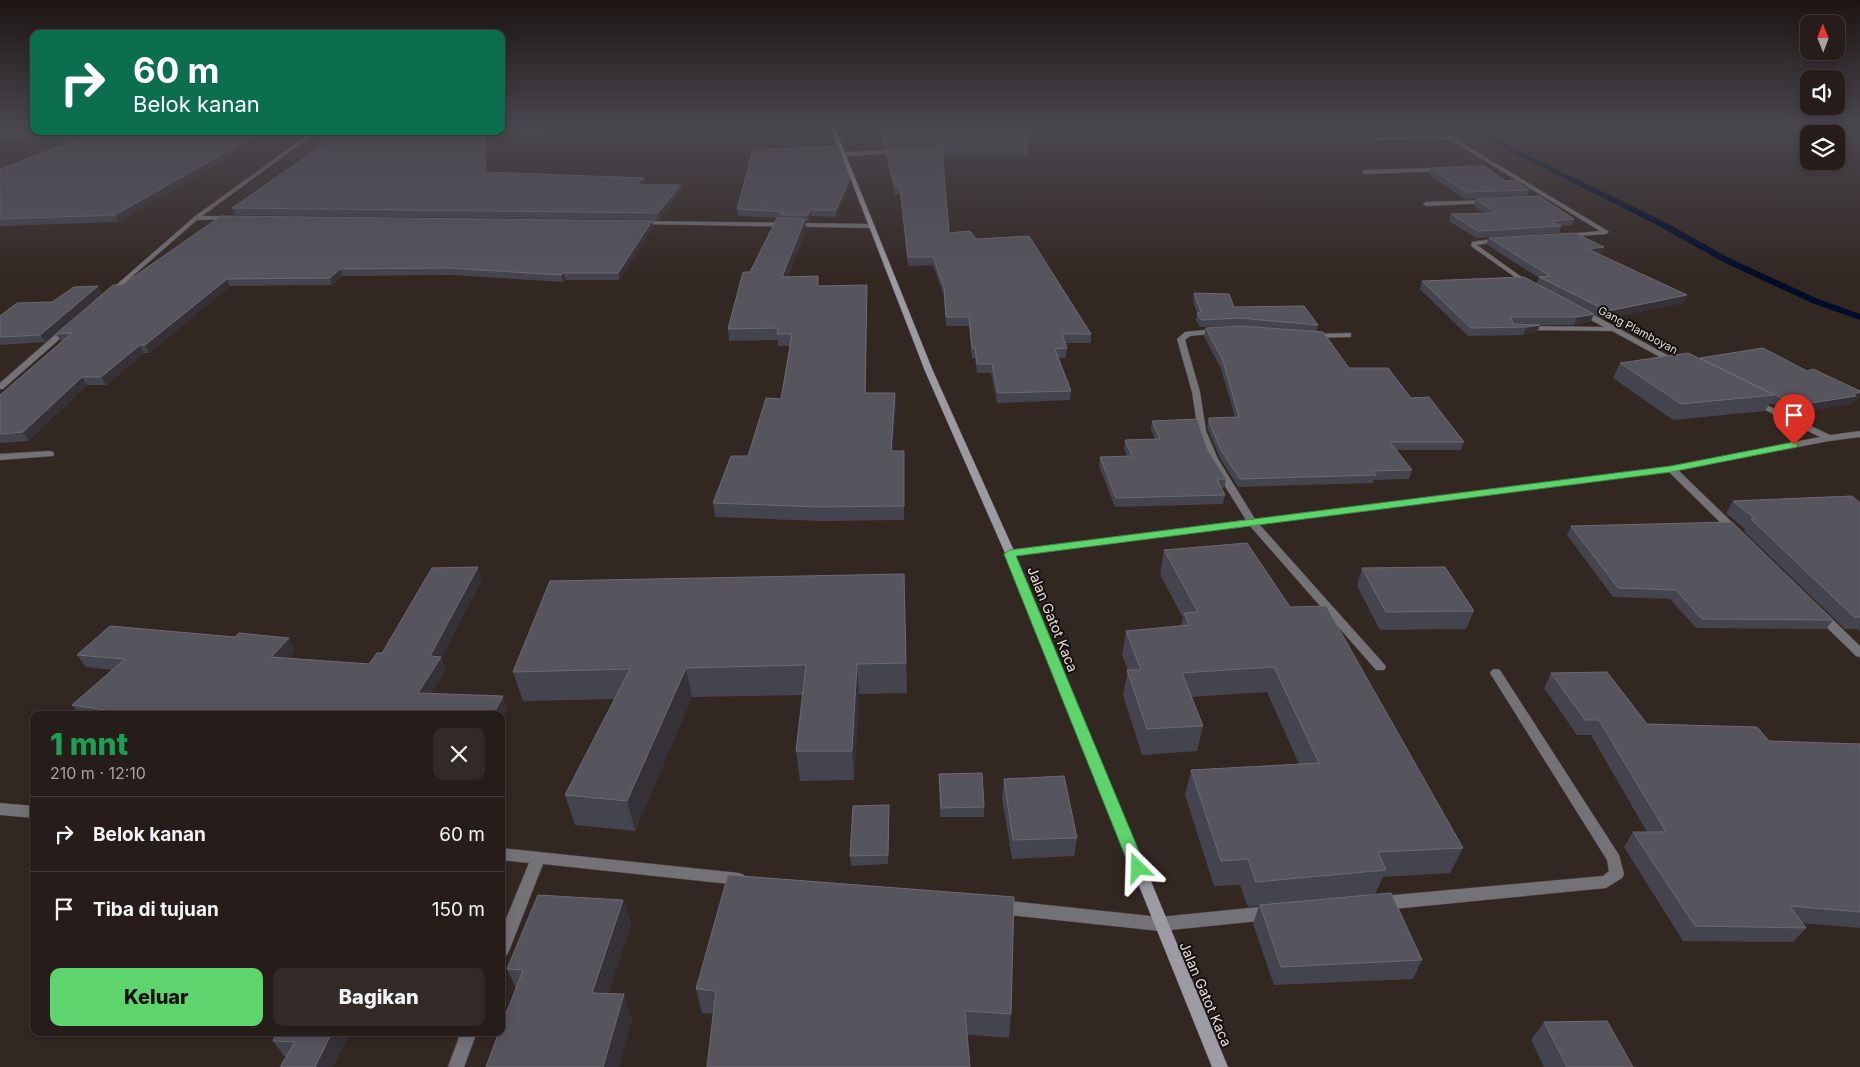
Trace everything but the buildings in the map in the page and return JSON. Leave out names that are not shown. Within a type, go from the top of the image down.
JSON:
[{"type":"main road","name":"Jalan Gatot Kaca","points":[[853,178],[929,371],[1010,554],[1220,1067]]},
{"type":"street","points":[[106,296],[196,218],[251,178]]},
{"type":"street","points":[[1515,178],[1606,232],[1554,237]]},
{"type":"street","points":[[1541,199],[1551,199]]},
{"type":"street","points":[[1426,204],[1493,201]]},
{"type":"street","points":[[196,218],[236,218]]},
{"type":"street","points":[[634,223],[872,226]]},
{"type":"street","points":[[1506,240],[1478,241],[1474,243],[1474,246],[1512,274],[1538,289]]},
{"type":"street","name":"Gang Plamboyan","points":[[1572,307],[1682,365]]},
{"type":"street","points":[[0,387],[76,322]]},
{"type":"street","points":[[1522,328],[1613,329]]},
{"type":"street","points":[[1230,330],[1188,334],[1181,339],[1196,392],[1202,432],[1213,459],[1252,522],[1380,667]]},
{"type":"street","points":[[1306,336],[1348,335]]},
{"type":"street","points":[[1751,399],[1829,438]]},
{"type":"street","points":[[1010,554],[1671,469],[1829,438],[1860,434]]},
{"type":"street","points":[[0,457],[50,454]]},
{"type":"street","points":[[1671,469],[1741,537]]},
{"type":"street","points":[[1811,605],[1860,653]]},
{"type":"street","points":[[1368,904],[1606,882],[1617,874],[1614,859],[1496,673]]},
{"type":"street","points":[[0,809],[30,812]]},
{"type":"street","points":[[505,854],[755,881]]},
{"type":"street","points":[[505,941],[538,858]]},
{"type":"street","points":[[982,905],[1160,924],[1279,912]]},
{"type":"street","points":[[456,1067],[468,1036]]},
{"type":"waterway","points":[[1568,178],[1660,223],[1726,260],[1815,301],[1860,317]]},
{"type":"route","points":[[1138,868],[1010,554],[1671,469],[1794,445]]}]
